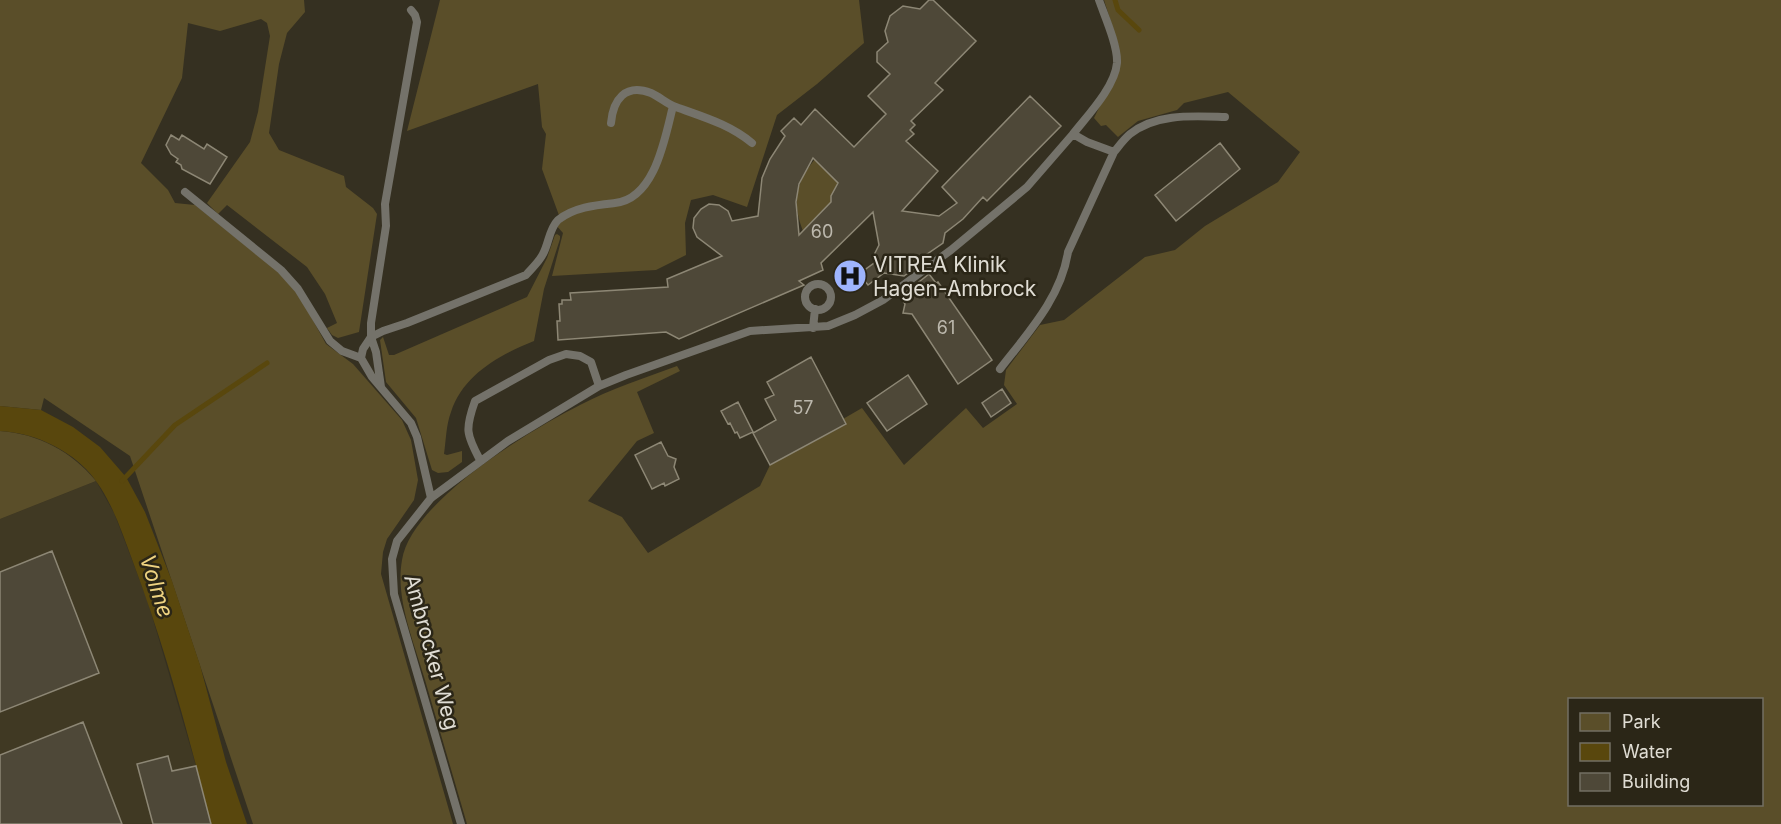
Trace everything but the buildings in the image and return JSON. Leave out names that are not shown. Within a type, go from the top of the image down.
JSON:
[{"type":"lane","name":"Ambrocker Weg","points":[[461,824],[394,594],[391,572],[397,541],[431,498],[480,460],[599,386],[750,331],[828,326],[884,300],[951,249],[1027,187],[1106,92],[1117,63],[1112,34],[1099,0]]},
{"type":"lane","points":[[381,387],[376,352],[371,337],[372,313],[386,226],[385,204],[417,22],[411,10]]},
{"type":"lane","points":[[611,123],[614,105],[625,93],[634,91],[652,93],[674,106],[738,131],[752,143]]},
{"type":"lane","points":[[361,358],[363,349],[371,337],[526,275],[540,261],[555,224],[560,219],[580,209],[628,201],[637,195],[651,176],[658,161],[674,106]]},
{"type":"lane","points":[[1000,369],[1047,308],[1066,270],[1068,252],[1114,152],[1130,134],[1146,124],[1180,116],[1225,117]]},
{"type":"lane","points":[[1073,134],[1114,152]]},
{"type":"lane","points":[[185,192],[281,270],[298,289],[330,342],[342,351],[361,358],[381,387],[411,423],[417,437],[431,498]]},
{"type":"lane","points":[[813,328],[815,309]]},
{"type":"lane","points":[[480,460],[468,437],[469,418],[475,401],[549,360],[566,354],[580,356],[591,362],[599,386]]},
{"type":"shaded area","points":[[96,481],[114,513],[147,599],[211,824],[0,824],[0,519]]},
{"type":"green space","points":[[0,0],[304,0],[305,12],[287,33],[279,64],[269,133],[279,150],[344,176],[346,187],[373,208],[377,214],[359,332],[338,338],[332,335],[327,328],[337,323],[325,294],[307,267],[227,205],[218,214],[207,203],[250,142],[258,112],[270,36],[267,23],[261,19],[220,31],[188,23],[182,78],[141,163],[168,190],[175,203],[195,205],[277,271],[299,295],[326,344],[353,364],[402,420],[411,440],[418,480],[414,500],[387,539],[381,574],[453,824],[253,824],[130,456],[44,398],[41,410],[0,406]]},
{"type":"green space","points":[[440,0],[859,0],[864,43],[777,115],[747,207],[713,195],[691,200],[685,223],[686,255],[656,270],[552,276],[563,233],[555,224],[560,218],[542,169],[546,134],[542,127],[538,84],[407,131]]},
{"type":"green space","points":[[1104,0],[1781,0],[1781,824],[467,824],[407,620],[401,590],[402,560],[410,538],[427,515],[449,492],[476,470],[558,416],[592,399],[677,366],[680,371],[637,392],[654,433],[637,441],[588,501],[622,517],[648,553],[760,486],[770,465],[845,425],[843,419],[862,408],[904,465],[966,408],[983,428],[1017,404],[1004,385],[1006,370],[1040,325],[1064,320],[1145,257],[1175,250],[1205,226],[1278,182],[1300,152],[1228,92],[1184,103],[1177,110],[1138,121],[1118,137],[1106,125],[1101,126],[1094,118],[1120,65],[1119,47]]},
{"type":"green space","points":[[815,159],[839,184],[831,202],[803,231],[797,211],[797,194],[803,177]]},
{"type":"green space","points":[[557,234],[560,239],[544,289],[534,341],[496,360],[473,377],[464,387],[449,417],[444,454],[462,451],[462,462],[448,472],[438,473],[432,470],[416,418],[386,382],[380,340],[383,337],[389,355],[394,355],[527,297]]},
{"type":"green space","points":[[0,431],[28,436],[53,446],[76,461],[96,481],[0,519]]},
{"type":"water","name":"Volme","points":[[0,406],[41,410],[73,427],[100,447],[126,477],[145,512],[172,581],[200,665],[226,762],[247,824],[211,824],[156,626],[119,525],[102,490],[86,469],[57,447],[35,438],[0,431]]},
{"type":"waterway","points":[[1115,0],[1118,10],[1139,30]]},
{"type":"waterway","points":[[122,481],[175,425],[267,363]]},
{"type":"place","name":"VITREA Klinik Hagen-Ambrock","points":[[850,276]]}]
